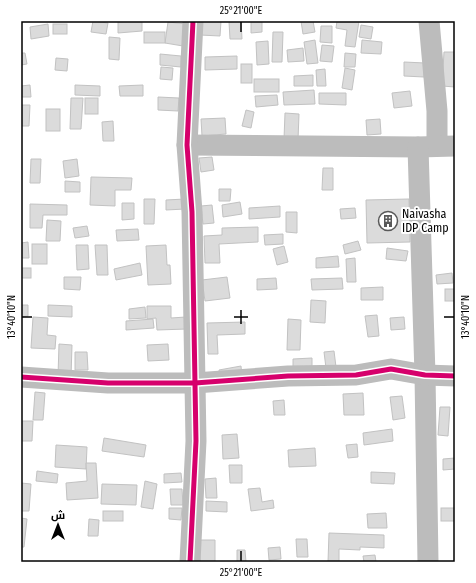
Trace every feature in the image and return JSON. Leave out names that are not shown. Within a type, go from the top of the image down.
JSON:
[{"type":"street","points":[[190,562],[196,441],[192,212],[187,145],[193,21]]},
{"type":"street","points":[[428,562],[425,375],[437,147],[437,111],[429,21]]},
{"type":"street","points":[[187,145],[437,147]]},
{"type":"street","points":[[21,377],[108,383],[195,383],[288,376],[356,375],[391,369],[425,375],[455,376]]},
{"type":"building","points":[[93,21],[108,23],[106,34],[91,32]]},
{"type":"building","points":[[142,21],[142,31],[118,33],[118,22]]},
{"type":"building","points":[[200,21],[221,21],[220,36],[200,35]]},
{"type":"building","points":[[241,21],[242,39],[230,39],[229,22]]},
{"type":"building","points":[[251,21],[262,21],[262,32],[251,33]]},
{"type":"building","points":[[301,21],[313,21],[315,32],[303,34]]},
{"type":"building","points":[[337,21],[359,21],[355,47],[345,46],[347,30],[336,28]]},
{"type":"building","points":[[168,22],[186,24],[183,46],[165,43]]},
{"type":"building","points":[[48,24],[49,36],[31,39],[30,27]]},
{"type":"building","points":[[53,24],[67,24],[67,34],[53,34]]},
{"type":"building","points":[[361,25],[373,27],[371,39],[359,37]]},
{"type":"building","points":[[321,26],[332,26],[332,43],[320,42]]},
{"type":"building","points":[[144,32],[165,32],[165,43],[144,43]]},
{"type":"building","points":[[273,32],[283,32],[282,62],[272,62]]},
{"type":"building","points":[[109,37],[120,38],[119,60],[109,59]]},
{"type":"building","points":[[315,40],[318,63],[307,64],[304,42]]},
{"type":"building","points":[[362,40],[382,42],[381,54],[361,53]]},
{"type":"building","points":[[268,41],[269,64],[257,65],[256,42]]},
{"type":"building","points":[[322,45],[334,46],[332,62],[320,61]]},
{"type":"building","points":[[303,48],[304,61],[288,62],[287,50]]},
{"type":"building","points":[[444,52],[455,52],[455,87],[442,86]]},
{"type":"building","points":[[21,53],[25,53],[27,64],[21,65]]},
{"type":"building","points":[[345,53],[356,54],[355,67],[344,67]]},
{"type":"building","points":[[160,54],[181,56],[181,67],[160,65]]},
{"type":"building","points":[[237,56],[237,69],[205,70],[205,57]]},
{"type":"building","points":[[56,58],[68,59],[67,71],[55,70]]},
{"type":"building","points":[[404,62],[425,63],[424,77],[404,76]]},
{"type":"building","points":[[241,64],[252,64],[252,83],[241,83]]},
{"type":"building","points":[[161,67],[173,68],[172,80],[160,79]]},
{"type":"building","points":[[345,68],[355,70],[352,90],[342,88]]},
{"type":"building","points":[[325,69],[326,86],[317,86],[316,70]]},
{"type":"building","points":[[313,75],[313,86],[294,86],[294,76]]},
{"type":"building","points":[[254,79],[279,79],[279,92],[254,92]]},
{"type":"building","points":[[30,85],[31,97],[21,97],[21,86]]},
{"type":"building","points":[[75,85],[100,86],[100,96],[75,95]]},
{"type":"building","points":[[143,85],[143,96],[120,96],[119,86]]},
{"type":"building","points":[[314,90],[315,104],[284,105],[283,92]]},
{"type":"building","points":[[410,91],[412,106],[394,108],[392,93]]},
{"type":"building","points":[[319,93],[346,93],[346,105],[319,104]]},
{"type":"building","points":[[277,95],[278,105],[256,107],[255,96]]},
{"type":"building","points":[[158,97],[179,98],[178,111],[158,110]]},
{"type":"building","points":[[71,98],[83,98],[81,129],[70,129]]},
{"type":"building","points":[[85,98],[98,98],[98,114],[85,114]]},
{"type":"building","points":[[21,105],[30,105],[29,126],[21,126]]},
{"type":"building","points":[[46,109],[60,109],[60,131],[46,131]]},
{"type":"building","points":[[246,110],[254,112],[251,128],[242,126]]},
{"type":"building","points":[[285,113],[299,114],[298,140],[284,139]]},
{"type":"building","points":[[225,118],[226,134],[202,136],[201,119]]},
{"type":"building","points":[[380,119],[381,134],[367,135],[366,120]]},
{"type":"building","points":[[113,121],[114,141],[103,141],[102,122]]},
{"type":"building","points":[[212,157],[214,170],[201,172],[199,158]]},
{"type":"building","points":[[31,159],[41,159],[40,183],[30,183]]},
{"type":"building","points":[[77,159],[79,176],[65,178],[63,161]]},
{"type":"building","points":[[323,168],[333,168],[333,190],[322,190]]},
{"type":"building","points":[[91,177],[132,178],[131,190],[115,190],[115,206],[90,205]]},
{"type":"building","points":[[65,181],[80,182],[80,192],[65,192]]},
{"type":"building","points":[[219,189],[231,189],[230,201],[219,201]]},
{"type":"building","points":[[144,199],[155,199],[154,224],[144,224]]},
{"type":"building","points":[[185,199],[185,209],[166,210],[166,200]]},
{"type":"building","name":"Naivasha IDP Camp","points":[[409,199],[410,242],[367,243],[366,200]]},
{"type":"building","points":[[240,202],[242,214],[223,217],[222,205]]},
{"type":"building","points":[[122,203],[134,203],[134,219],[122,220]]},
{"type":"building","points":[[30,204],[67,205],[67,215],[43,215],[42,228],[30,228]]},
{"type":"building","points":[[212,205],[214,223],[203,224],[201,206]]},
{"type":"building","points":[[280,206],[280,217],[249,219],[249,208]]},
{"type":"building","points":[[355,208],[356,218],[341,219],[340,209]]},
{"type":"building","points":[[286,212],[297,212],[297,233],[286,232]]},
{"type":"building","points":[[47,220],[61,221],[60,241],[46,241]]},
{"type":"building","points":[[87,226],[89,236],[75,238],[73,228]]},
{"type":"building","points":[[258,227],[258,242],[219,244],[220,263],[205,263],[204,236],[222,235],[222,228]]},
{"type":"building","points":[[138,229],[139,240],[117,241],[116,230]]},
{"type":"building","points":[[283,234],[283,244],[265,245],[264,235]]},
{"type":"building","points":[[358,241],[361,250],[345,254],[343,245]]},
{"type":"building","points":[[28,242],[29,258],[21,258],[21,243]]},
{"type":"building","points":[[32,244],[47,244],[47,264],[32,264]]},
{"type":"building","points":[[76,245],[88,245],[89,269],[77,270]]},
{"type":"building","points":[[95,245],[107,245],[108,275],[97,275]]},
{"type":"building","points":[[166,245],[167,265],[170,265],[171,284],[148,285],[146,246]]},
{"type":"building","points":[[284,246],[288,262],[277,265],[273,249]]},
{"type":"building","points":[[387,248],[408,251],[406,261],[386,259]]},
{"type":"building","points":[[338,256],[339,267],[316,268],[316,258]]},
{"type":"building","points":[[355,258],[356,282],[347,282],[346,259]]},
{"type":"building","points":[[140,263],[142,275],[116,280],[114,269]]},
{"type":"building","points":[[21,268],[31,268],[31,278],[21,278]]},
{"type":"building","points":[[452,273],[453,283],[437,284],[436,275]]},
{"type":"building","points":[[64,277],[81,277],[80,290],[64,289]]},
{"type":"building","points":[[227,277],[230,298],[205,301],[202,280]]},
{"type":"building","points":[[276,278],[277,289],[257,290],[257,279]]},
{"type":"building","points":[[342,278],[343,289],[312,290],[311,279]]},
{"type":"building","points":[[383,287],[383,300],[361,300],[361,288]]},
{"type":"building","points":[[445,289],[455,289],[455,301],[445,301]]},
{"type":"building","points":[[311,300],[326,301],[325,323],[310,322]]},
{"type":"building","points":[[21,305],[28,305],[28,316],[21,317]]},
{"type":"building","points":[[48,305],[72,306],[72,317],[48,316]]},
{"type":"building","points":[[147,306],[171,306],[171,318],[186,317],[187,329],[157,330],[156,318],[147,319]]},
{"type":"building","points":[[145,307],[146,318],[129,319],[129,309]]},
{"type":"building","points":[[377,315],[379,336],[368,337],[365,316]]},
{"type":"building","points":[[33,317],[48,318],[47,335],[56,336],[55,349],[31,348]]},
{"type":"building","points":[[404,317],[405,329],[391,330],[390,318]]},
{"type":"building","points":[[153,319],[154,328],[126,330],[126,321]]},
{"type":"building","points":[[288,319],[301,320],[300,350],[287,350]]},
{"type":"building","points":[[245,322],[245,334],[217,335],[218,354],[208,354],[207,323]]},
{"type":"building","points":[[59,344],[72,345],[71,377],[58,376]]},
{"type":"building","points":[[168,344],[169,360],[148,361],[147,345]]},
{"type":"building","points":[[334,351],[336,367],[326,368],[324,352]]},
{"type":"building","points":[[75,352],[87,352],[88,370],[75,370]]},
{"type":"building","points":[[312,358],[312,370],[293,370],[293,359]]},
{"type":"building","points":[[241,366],[242,377],[220,381],[219,370]]},
{"type":"building","points":[[35,392],[45,393],[43,420],[33,420]]},
{"type":"building","points":[[363,393],[364,415],[344,415],[343,394]]},
{"type":"building","points":[[402,396],[405,418],[393,420],[390,397]]},
{"type":"building","points":[[284,400],[285,415],[274,415],[273,401]]},
{"type":"building","points":[[440,407],[450,407],[448,436],[438,435]]},
{"type":"building","points":[[21,421],[33,421],[32,441],[21,441]]},
{"type":"building","points":[[392,429],[393,441],[364,445],[363,433]]},
{"type":"building","points":[[237,434],[239,458],[223,459],[222,435]]},
{"type":"building","points":[[104,438],[146,445],[144,457],[102,451]]},
{"type":"building","points":[[357,444],[358,457],[348,458],[346,445]]},
{"type":"building","points":[[56,445],[87,447],[86,469],[55,467]]},
{"type":"building","points":[[315,448],[316,466],[289,467],[288,450]]},
{"type":"building","points":[[455,458],[455,469],[443,470],[443,459]]},
{"type":"building","points":[[86,463],[96,463],[98,498],[67,500],[66,483],[87,481]]},
{"type":"building","points":[[229,465],[242,465],[242,483],[230,483]]},
{"type":"building","points":[[37,471],[58,474],[57,483],[36,481]]},
{"type":"building","points":[[371,472],[395,473],[394,484],[371,483]]},
{"type":"building","points":[[181,473],[182,482],[164,483],[164,474]]},
{"type":"building","points":[[216,478],[217,498],[206,498],[205,479]]},
{"type":"building","points":[[145,481],[157,484],[153,509],[141,507]]},
{"type":"building","points":[[21,483],[31,484],[29,511],[21,511]]},
{"type":"building","points":[[102,484],[137,485],[136,505],[101,504]]},
{"type":"building","points":[[260,488],[262,502],[273,500],[274,508],[251,511],[248,489]]},
{"type":"building","points":[[170,489],[182,489],[183,505],[171,505]]},
{"type":"building","points":[[206,501],[227,502],[227,512],[206,511]]},
{"type":"building","points":[[169,508],[182,508],[181,520],[169,519]]},
{"type":"building","points":[[441,508],[455,508],[455,521],[441,521]]},
{"type":"building","points":[[103,511],[123,511],[123,521],[103,521]]},
{"type":"building","points":[[386,513],[387,528],[368,528],[367,514]]},
{"type":"building","points":[[21,518],[27,519],[24,547],[21,547]]},
{"type":"building","points":[[89,519],[99,520],[98,536],[88,536]]},
{"type":"building","points":[[329,533],[384,535],[384,548],[360,547],[360,550],[339,549],[339,562],[328,562]]},
{"type":"building","points":[[296,539],[307,539],[308,557],[297,557]]},
{"type":"building","points":[[199,540],[215,540],[215,562],[200,562]]},
{"type":"building","points":[[280,547],[281,559],[269,560],[268,548]]},
{"type":"building","points":[[237,550],[245,550],[246,562],[237,562]]},
{"type":"building","points":[[375,555],[376,562],[364,562],[363,556]]},
{"type":"cycle path","points":[[190,562],[196,441],[192,212],[187,145],[193,21]]},
{"type":"cycle path","points":[[21,377],[108,383],[195,383],[288,376],[356,375],[391,369],[425,375],[455,376]]},
{"type":"place","name":"Naivasha IDP Camp","points":[[388,221]]}]
